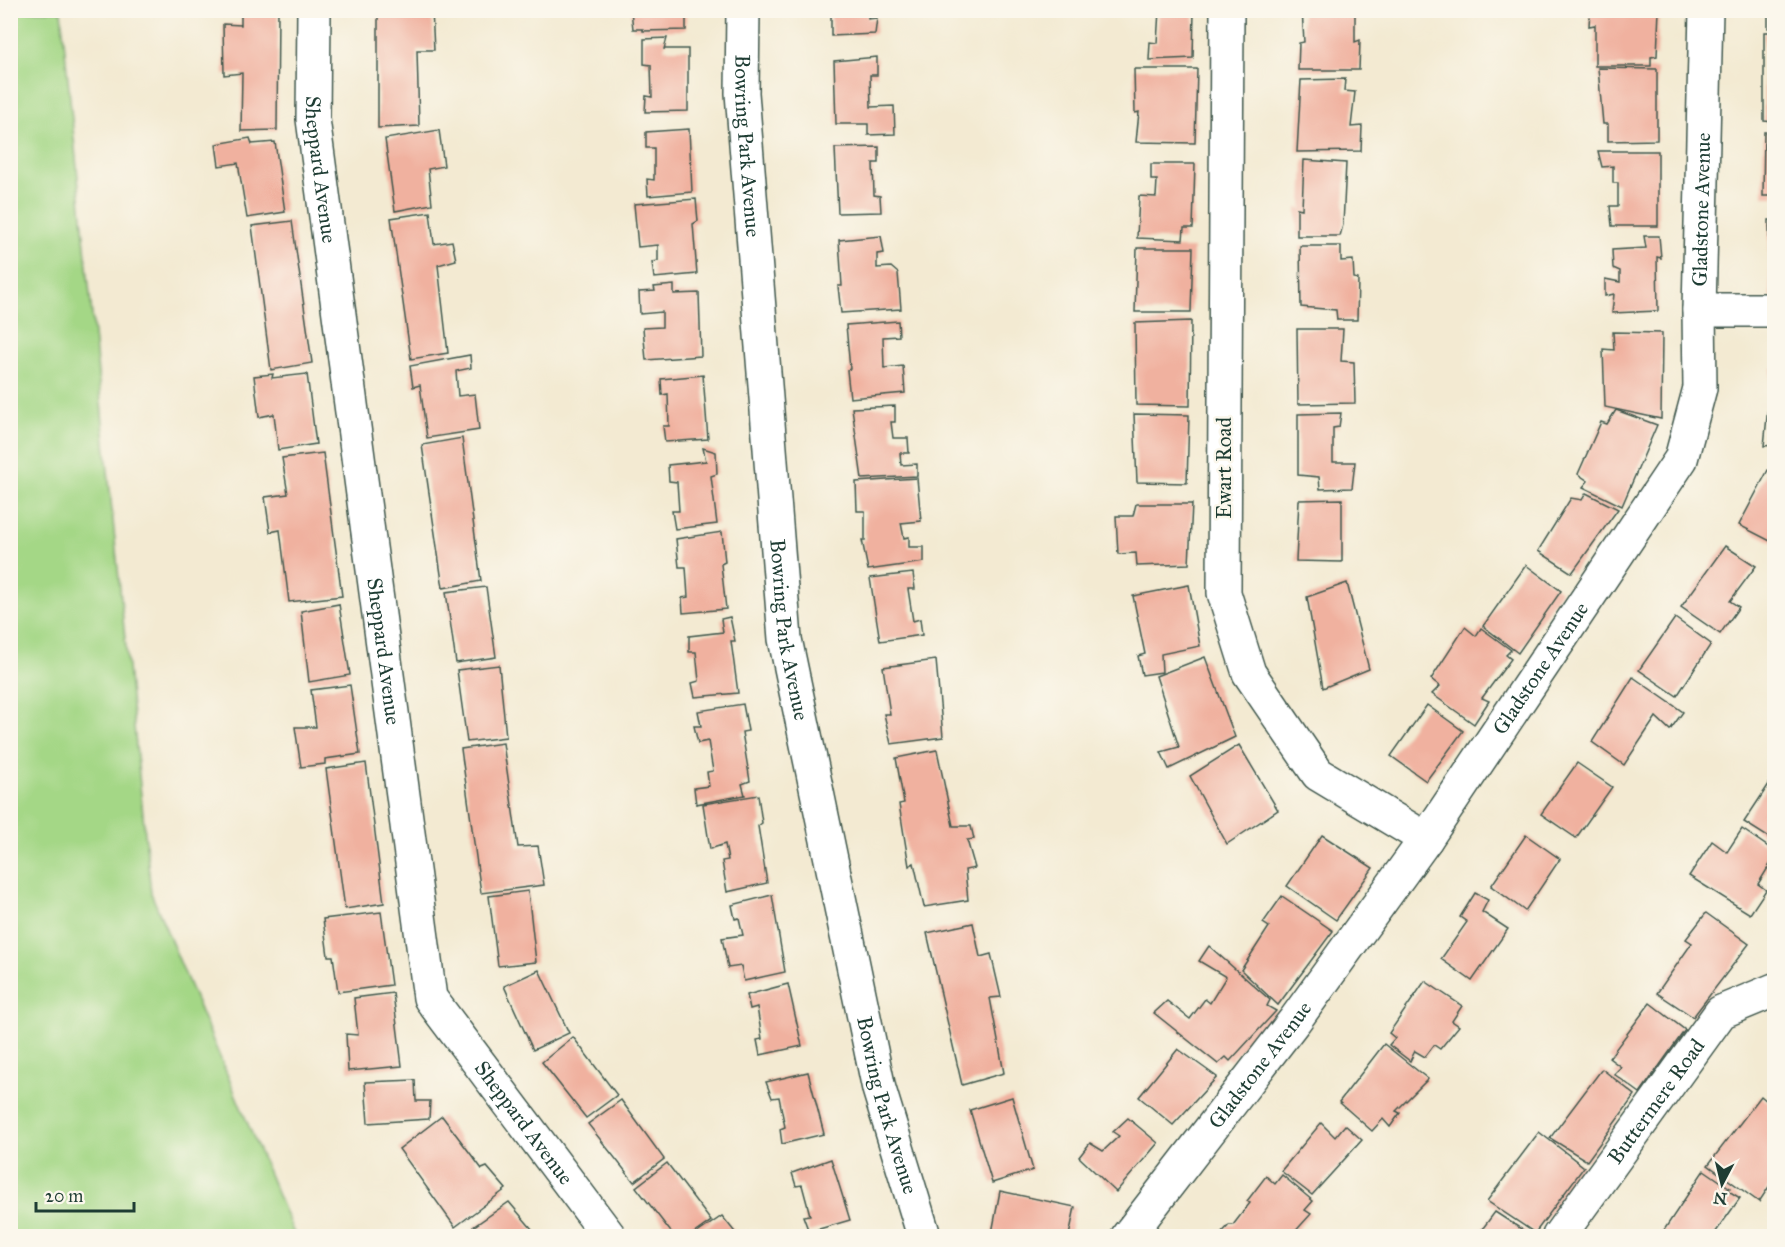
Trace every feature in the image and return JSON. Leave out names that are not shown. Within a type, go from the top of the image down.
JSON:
[{"type":"street","name":"Sheppard Avenue","points":[[314,10],[313,119],[430,998],[609,1236]]},
{"type":"street","name":"Bowring Park Avenue","points":[[743,10],[742,93],[785,639],[879,1089],[924,1236]]},
{"type":"street","name":"Ewart Road","points":[[1227,10],[1224,593],[1249,673],[1318,774],[1426,839]]},
{"type":"street","name":"Gladstone Avenue","points":[[1128,1236],[1295,1020],[1426,839],[1681,459],[1700,388],[1699,310],[1706,10]]},
{"type":"street","points":[[1699,310],[1774,310]]},
{"type":"street","name":"Buttermere Road","points":[[1559,1236],[1720,1012],[1774,990]]},
{"type":"green space","points":[[10,11],[61,11],[151,893],[295,1236],[11,1236]]},
{"type":"building","points":[[241,10],[278,10],[277,130],[241,131],[242,73],[224,75],[223,24],[241,25]]},
{"type":"building","points":[[378,10],[432,10],[434,50],[417,50],[419,126],[378,128]]},
{"type":"building","points":[[631,10],[686,10],[686,30],[643,31],[643,29],[633,29]]},
{"type":"building","points":[[831,10],[868,10],[868,19],[877,18],[875,34],[831,36]]},
{"type":"building","points":[[1159,10],[1194,10],[1193,58],[1149,60],[1150,42],[1157,43]]},
{"type":"building","points":[[1302,10],[1355,10],[1355,42],[1360,40],[1359,70],[1298,70],[1299,43],[1304,42]]},
{"type":"building","points":[[1590,10],[1659,10],[1657,56],[1651,57],[1651,66],[1595,66],[1595,25],[1589,26]]},
{"type":"building","points":[[1768,10],[1774,10],[1774,28],[1768,28]]},
{"type":"building","points":[[1764,32],[1774,32],[1774,122],[1764,121]]},
{"type":"building","points":[[667,38],[664,49],[688,49],[688,111],[645,112],[646,96],[652,97],[651,65],[644,64],[644,39]]},
{"type":"building","points":[[877,57],[877,75],[870,75],[871,107],[894,106],[895,134],[868,135],[868,124],[836,124],[834,61]]},
{"type":"building","points":[[1598,68],[1657,69],[1657,140],[1608,141],[1608,124],[1603,124]]},
{"type":"building","points":[[1134,69],[1197,69],[1195,143],[1136,142],[1139,112],[1135,113]]},
{"type":"building","points":[[1345,79],[1344,91],[1355,92],[1351,127],[1362,126],[1361,151],[1297,152],[1301,80]]},
{"type":"building","points":[[689,129],[692,192],[648,196],[647,179],[654,180],[654,148],[646,148],[646,132]]},
{"type":"building","points":[[439,130],[444,166],[428,169],[432,204],[395,211],[385,139]]},
{"type":"building","points":[[1764,132],[1774,132],[1774,196],[1763,196]]},
{"type":"building","points":[[250,138],[252,144],[275,142],[285,212],[247,218],[238,163],[219,166],[216,144]]},
{"type":"building","points":[[879,147],[879,163],[873,163],[874,195],[880,196],[881,212],[838,213],[835,148]]},
{"type":"building","points":[[1598,151],[1658,151],[1658,226],[1612,226],[1610,206],[1618,206],[1618,183],[1613,183],[1613,166],[1602,167]]},
{"type":"building","points":[[1304,160],[1346,163],[1343,225],[1340,236],[1297,236],[1297,208],[1302,209]]},
{"type":"building","points":[[1151,164],[1195,164],[1193,228],[1184,228],[1183,240],[1137,238],[1139,196],[1156,197],[1157,180],[1151,180]]},
{"type":"building","points":[[696,199],[698,221],[693,224],[697,274],[654,278],[652,262],[658,261],[658,245],[638,247],[634,204]]},
{"type":"building","points":[[430,212],[434,244],[452,241],[456,260],[438,265],[448,353],[411,359],[391,218]]},
{"type":"building","points":[[1769,220],[1774,220],[1774,297],[1770,297]]},
{"type":"building","points":[[292,221],[312,363],[271,370],[252,226]]},
{"type":"building","points":[[881,236],[884,253],[877,254],[877,268],[891,267],[898,273],[901,309],[841,313],[838,286],[842,286],[839,240]]},
{"type":"building","points":[[1644,236],[1659,236],[1661,258],[1657,257],[1658,311],[1612,313],[1614,294],[1605,296],[1605,279],[1620,282],[1620,271],[1613,268],[1612,250],[1646,248]]},
{"type":"building","points":[[1300,246],[1341,246],[1341,261],[1353,260],[1354,278],[1358,279],[1357,320],[1337,320],[1336,310],[1301,307]]},
{"type":"building","points":[[1137,248],[1193,248],[1191,312],[1135,312]]},
{"type":"building","points":[[674,285],[674,294],[699,293],[701,356],[646,360],[643,328],[662,327],[662,312],[640,314],[639,292],[655,291],[654,287]]},
{"type":"building","points":[[898,321],[899,336],[883,337],[884,368],[903,366],[905,393],[850,398],[846,325]]},
{"type":"building","points":[[1191,321],[1190,406],[1136,405],[1135,323]]},
{"type":"building","points":[[1297,329],[1343,329],[1341,361],[1354,362],[1355,403],[1298,404]]},
{"type":"building","points":[[1613,332],[1662,333],[1661,419],[1605,407],[1603,349],[1614,350]]},
{"type":"building","points":[[470,355],[471,368],[456,371],[458,396],[475,394],[479,430],[427,438],[420,385],[413,387],[410,366]]},
{"type":"building","points":[[1772,368],[1774,368],[1774,445],[1764,446]]},
{"type":"building","points":[[273,374],[272,378],[307,374],[316,444],[278,450],[274,414],[259,417],[254,376]]},
{"type":"building","points":[[703,375],[708,439],[665,442],[663,426],[669,426],[668,394],[662,395],[661,379]]},
{"type":"building","points":[[895,406],[895,422],[891,422],[893,438],[908,438],[909,453],[900,453],[901,465],[917,464],[917,476],[862,479],[852,408]]},
{"type":"building","points":[[1616,410],[1657,425],[1622,506],[1583,487],[1588,481],[1578,474],[1601,422],[1607,424]]},
{"type":"building","points":[[1341,413],[1339,427],[1333,428],[1333,462],[1355,462],[1352,488],[1320,489],[1319,477],[1298,475],[1298,414]]},
{"type":"building","points":[[1134,414],[1189,415],[1187,483],[1137,482]]},
{"type":"building","points":[[462,438],[481,581],[443,588],[422,445]]},
{"type":"building","points":[[703,448],[716,452],[717,474],[711,476],[717,524],[675,529],[672,511],[679,511],[677,482],[669,481],[668,465],[706,461]]},
{"type":"building","points":[[323,453],[342,596],[289,602],[280,530],[270,532],[265,497],[288,494],[282,458]]},
{"type":"building","points":[[1768,470],[1774,474],[1774,543],[1739,525]]},
{"type":"building","points":[[917,478],[921,521],[901,523],[904,538],[909,537],[909,547],[924,547],[924,562],[868,570],[862,540],[865,540],[865,511],[857,511],[856,482]]},
{"type":"building","points":[[1586,493],[1618,509],[1572,573],[1538,551],[1571,498],[1582,500]]},
{"type":"building","points":[[1342,499],[1342,562],[1296,561],[1299,500]]},
{"type":"building","points":[[1136,504],[1192,504],[1189,564],[1137,566],[1136,553],[1118,554],[1116,516],[1133,516]]},
{"type":"building","points":[[722,532],[725,562],[721,564],[726,609],[683,613],[682,598],[688,597],[686,567],[679,567],[676,539]]},
{"type":"building","points":[[1725,546],[1756,566],[1730,601],[1739,607],[1720,634],[1681,607]]},
{"type":"building","points":[[1526,565],[1561,591],[1518,653],[1483,626]]},
{"type":"building","points":[[913,573],[915,589],[908,589],[913,621],[920,619],[922,635],[880,641],[870,578]]},
{"type":"building","points":[[1347,583],[1369,669],[1323,688],[1307,597]]},
{"type":"building","points":[[1189,585],[1200,646],[1161,654],[1162,672],[1142,675],[1138,656],[1145,654],[1133,596]]},
{"type":"building","points":[[486,587],[496,657],[456,663],[446,592]]},
{"type":"building","points":[[339,604],[350,675],[309,682],[301,611]]},
{"type":"building","points":[[730,617],[735,641],[731,641],[738,693],[695,697],[692,683],[699,681],[696,652],[689,652],[689,636],[723,632],[721,619]]},
{"type":"building","points":[[1675,618],[1711,644],[1677,696],[1639,670]]},
{"type":"building","points":[[1465,627],[1476,636],[1481,628],[1511,650],[1506,655],[1511,659],[1482,698],[1489,701],[1474,724],[1432,694],[1440,686],[1431,679]]},
{"type":"building","points":[[1205,657],[1235,737],[1169,769],[1161,752],[1179,747],[1156,676]]},
{"type":"building","points":[[936,660],[943,737],[891,744],[884,714],[890,714],[883,667]]},
{"type":"building","points":[[499,665],[506,737],[467,742],[457,670]]},
{"type":"building","points":[[1633,677],[1683,712],[1670,730],[1656,717],[1624,765],[1592,742]]},
{"type":"building","points":[[350,685],[360,754],[325,759],[325,764],[301,767],[295,727],[316,727],[311,690]]},
{"type":"building","points":[[743,704],[748,731],[742,732],[750,781],[742,784],[745,795],[696,804],[694,788],[709,786],[707,772],[713,771],[708,741],[698,743],[694,726],[701,726],[698,711]]},
{"type":"building","points":[[1427,705],[1463,731],[1426,781],[1391,756]]},
{"type":"building","points":[[503,743],[518,847],[538,846],[544,885],[481,893],[461,749]]},
{"type":"building","points":[[1239,745],[1278,810],[1227,844],[1190,776]]},
{"type":"building","points":[[937,750],[953,826],[971,826],[974,839],[967,840],[975,868],[965,870],[968,900],[924,907],[914,863],[909,866],[899,804],[904,803],[896,758]]},
{"type":"building","points":[[366,763],[384,903],[345,909],[326,769]]},
{"type":"building","points":[[1577,763],[1612,787],[1576,838],[1541,814]]},
{"type":"building","points":[[1774,778],[1774,841],[1744,822]]},
{"type":"building","points":[[758,795],[762,823],[758,826],[767,883],[727,892],[722,861],[728,860],[725,844],[710,849],[703,804]]},
{"type":"building","points":[[1742,829],[1774,851],[1774,858],[1758,884],[1766,890],[1750,914],[1689,876],[1712,841],[1727,852]]},
{"type":"building","points":[[1322,835],[1373,868],[1336,920],[1287,886]]},
{"type":"building","points":[[1526,835],[1560,859],[1525,911],[1491,886]]},
{"type":"building","points":[[528,891],[536,962],[498,966],[489,896]]},
{"type":"building","points":[[1475,893],[1488,900],[1482,912],[1508,929],[1472,981],[1441,959],[1467,922],[1460,917]]},
{"type":"building","points":[[772,895],[785,972],[744,981],[741,966],[728,968],[722,938],[743,935],[739,918],[735,919],[732,905]]},
{"type":"building","points":[[1282,896],[1333,931],[1278,1005],[1241,970],[1269,927],[1263,923]]},
{"type":"building","points":[[381,912],[391,985],[338,992],[333,956],[328,956],[323,919]]},
{"type":"building","points":[[1706,913],[1749,944],[1693,1017],[1657,993],[1692,943],[1686,939]]},
{"type":"building","points":[[973,923],[980,957],[991,954],[1001,997],[990,998],[1004,1073],[962,1085],[927,933]]},
{"type":"building","points":[[1209,946],[1270,1000],[1267,1006],[1276,1011],[1230,1061],[1226,1057],[1218,1064],[1154,1013],[1167,1001],[1190,1019],[1205,999],[1210,1003],[1226,977],[1199,961]]},
{"type":"building","points":[[539,970],[569,1033],[533,1050],[504,986]]},
{"type":"building","points":[[1425,981],[1462,1006],[1452,1021],[1459,1026],[1440,1049],[1434,1045],[1425,1057],[1415,1051],[1410,1061],[1389,1045],[1395,1038],[1389,1033]]},
{"type":"building","points":[[788,984],[802,1046],[760,1055],[757,1040],[762,1039],[757,1007],[750,1009],[747,995]]},
{"type":"building","points":[[393,993],[402,1066],[348,1071],[346,1034],[358,1035],[354,998]]},
{"type":"building","points":[[1650,1003],[1685,1030],[1640,1093],[1614,1074],[1621,1067],[1609,1058]]},
{"type":"building","points":[[573,1037],[617,1095],[586,1118],[542,1062]]},
{"type":"building","points":[[1384,1044],[1428,1079],[1396,1111],[1400,1113],[1390,1127],[1383,1119],[1372,1131],[1339,1102]]},
{"type":"building","points":[[1178,1049],[1217,1077],[1173,1125],[1139,1097]]},
{"type":"building","points":[[1602,1069],[1635,1095],[1587,1161],[1550,1138]]},
{"type":"building","points":[[808,1072],[824,1134],[782,1144],[780,1129],[785,1127],[779,1097],[772,1098],[766,1082]]},
{"type":"building","points":[[415,1080],[416,1101],[430,1101],[429,1119],[368,1123],[365,1082]]},
{"type":"building","points":[[1761,1096],[1774,1107],[1774,1152],[1770,1159],[1774,1161],[1774,1179],[1759,1202],[1708,1165]]},
{"type":"building","points":[[1012,1097],[1033,1170],[992,1183],[970,1110]]},
{"type":"building","points":[[621,1100],[664,1159],[634,1182],[588,1124]]},
{"type":"building","points":[[442,1116],[482,1169],[487,1167],[506,1189],[455,1227],[399,1149]]},
{"type":"building","points":[[1128,1118],[1158,1143],[1116,1192],[1079,1157],[1090,1143],[1103,1151],[1119,1136],[1113,1132]]},
{"type":"building","points":[[1321,1123],[1335,1137],[1345,1125],[1362,1140],[1312,1195],[1281,1171]]},
{"type":"building","points":[[1539,1132],[1584,1167],[1535,1233],[1487,1201]]},
{"type":"building","points":[[831,1159],[850,1220],[809,1232],[803,1216],[810,1215],[802,1185],[796,1186],[792,1173]]},
{"type":"building","points":[[667,1163],[711,1221],[690,1236],[674,1236],[636,1187]]},
{"type":"building","points":[[1704,1170],[1740,1198],[1713,1236],[1660,1236]]},
{"type":"building","points":[[1282,1175],[1313,1201],[1305,1210],[1311,1214],[1291,1236],[1219,1236],[1229,1225],[1233,1225],[1250,1203],[1247,1201],[1266,1176],[1275,1184]]},
{"type":"building","points":[[1000,1191],[1075,1207],[1069,1236],[1006,1236],[992,1233]]},
{"type":"building","points":[[509,1202],[538,1236],[479,1236],[473,1227]]},
{"type":"building","points":[[1495,1212],[1532,1236],[1477,1236]]},
{"type":"building","points":[[722,1216],[738,1236],[693,1236]]}]
